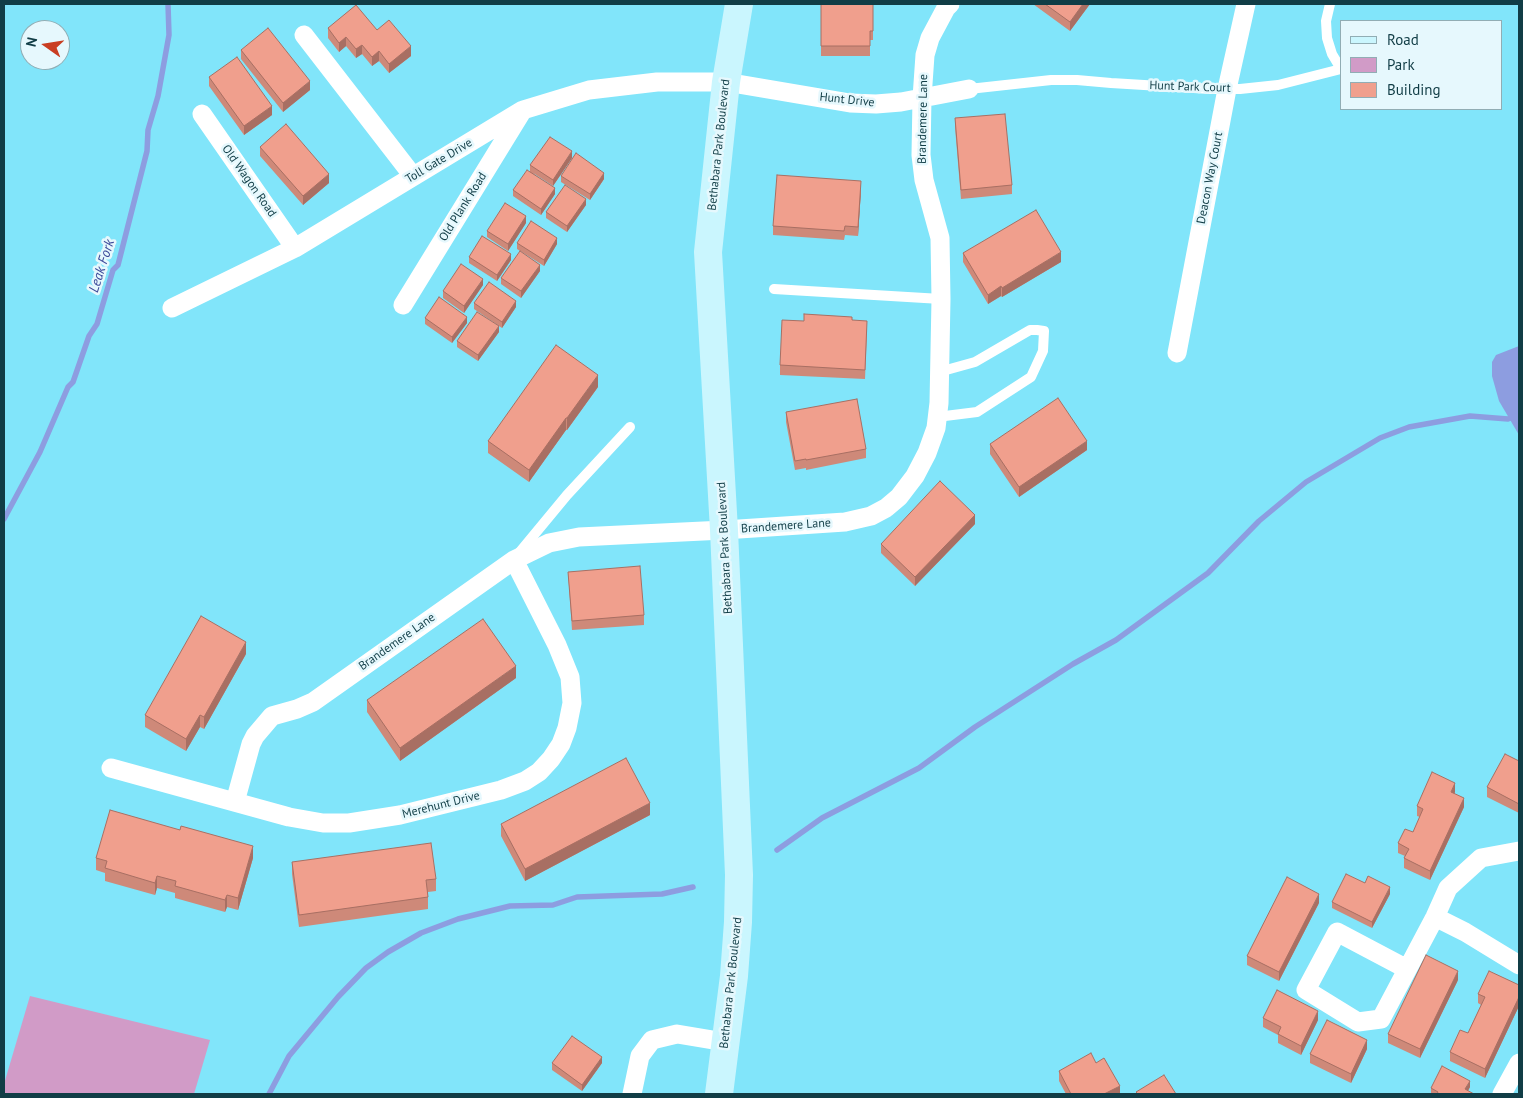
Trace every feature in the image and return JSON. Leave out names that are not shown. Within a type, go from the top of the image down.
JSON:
[{"type":"street","name":"Bethabara Park Boulevard","points":[[719,1094],[734,976],[739,875],[724,530],[708,252],[726,82],[739,4]]},
{"type":"street","name":"Brandemere Lane","points":[[235,802],[251,744],[255,736],[272,716],[313,702],[514,560],[549,543],[579,537],[845,522],[871,516],[886,508],[899,496],[915,476],[927,453],[936,428],[941,298],[940,238],[924,180],[921,155],[922,98],[925,55],[930,38],[950,4]]},
{"type":"street","name":"Deacon Way Court","points":[[1177,353],[1227,89],[1246,4]]},
{"type":"street","points":[[304,35],[413,176]]},
{"type":"street","name":"Toll Gate Drive","points":[[172,308],[295,248],[523,110],[589,90],[622,85],[656,82],[726,82]]},
{"type":"street","name":"Hunt Drive","points":[[726,82],[850,102],[876,104],[893,103],[969,90]]},
{"type":"street","name":"Old Plank Road","points":[[403,305],[523,110]]},
{"type":"street","name":"Old Wagon Road","points":[[202,114],[295,248]]},
{"type":"street","name":"Merehunt Drive","points":[[112,768],[289,817],[323,823],[349,823],[400,815],[501,790],[525,781],[539,772],[561,744],[567,728],[572,703],[570,677],[557,645],[514,560]]},
{"type":"street","points":[[1407,969],[1337,932],[1306,990],[1358,1022],[1381,1019],[1435,917],[1448,888],[1481,858],[1519,851]]},
{"type":"street","points":[[1435,917],[1465,932],[1519,966]]},
{"type":"street","points":[[632,1094],[640,1056],[652,1040],[677,1034],[726,1042]]},
{"type":"street","points":[[1502,1094],[1519,1064]]},
{"type":"lane","name":"Hunt Park Court","points":[[1330,4],[1326,21],[1327,38],[1332,54],[1340,67]]},
{"type":"lane","name":"Hunt Park Court","points":[[969,90],[1051,80],[1240,89],[1278,85],[1340,69]]},
{"type":"lane","points":[[774,289],[941,298]]},
{"type":"lane","points":[[937,417],[977,412],[1031,377],[1044,351],[1044,332],[1030,330],[975,362],[939,372]]},
{"type":"lane","points":[[514,560],[567,495],[630,427]]},
{"type":"green space","points":[[30,996],[210,1040],[194,1094],[4,1094],[4,1084]]},
{"type":"water","points":[[1519,346],[1519,435],[1499,401],[1492,376],[1492,362],[1496,355]]},
{"type":"building","points":[[821,4],[873,4],[873,31],[870,31],[870,46],[821,46]]},
{"type":"building","points":[[1045,4],[1083,4],[1070,22]]},
{"type":"building","points":[[356,5],[377,30],[389,20],[411,46],[389,64],[379,51],[372,57],[362,45],[356,49],[346,37],[339,43],[328,28]]},
{"type":"building","points":[[268,28],[310,81],[283,103],[241,50]]},
{"type":"building","points":[[237,57],[272,106],[244,126],[209,77]]},
{"type":"building","points":[[1005,114],[1012,185],[961,190],[955,118]]},
{"type":"building","points":[[286,124],[329,174],[303,196],[260,147]]},
{"type":"building","points":[[550,137],[572,151],[553,180],[530,165]]},
{"type":"building","points":[[576,153],[604,173],[590,194],[561,176]]},
{"type":"building","points":[[527,170],[555,188],[541,209],[513,190]]},
{"type":"building","points":[[777,175],[861,181],[858,227],[845,226],[844,231],[773,226]]},
{"type":"building","points":[[565,185],[586,199],[567,226],[546,212]]},
{"type":"building","points":[[505,203],[526,216],[508,244],[487,231]]},
{"type":"building","points":[[1036,210],[1061,252],[988,295],[963,253]]},
{"type":"building","points":[[531,221],[557,238],[544,260],[517,243]]},
{"type":"building","points":[[482,236],[511,254],[497,275],[469,257]]},
{"type":"building","points":[[520,251],[540,265],[521,291],[501,278]]},
{"type":"building","points":[[461,264],[483,279],[464,306],[443,291]]},
{"type":"building","points":[[489,282],[516,301],[502,322],[474,303]]},
{"type":"building","points":[[439,297],[467,317],[452,337],[425,318]]},
{"type":"building","points":[[477,312],[499,326],[478,355],[457,341]]},
{"type":"building","points":[[804,314],[852,317],[852,320],[867,321],[865,370],[780,365],[782,320],[804,321]]},
{"type":"building","points":[[556,345],[598,375],[529,470],[488,441]]},
{"type":"building","points":[[1058,398],[1087,441],[1019,487],[990,444]]},
{"type":"building","points":[[857,399],[866,449],[795,461],[786,412]]},
{"type":"building","points":[[940,481],[975,515],[915,577],[881,544]]},
{"type":"building","points":[[640,566],[644,615],[572,621],[568,572]]},
{"type":"building","points":[[201,616],[246,642],[204,717],[200,715],[186,739],[145,715]]},
{"type":"building","points":[[483,619],[516,666],[400,748],[367,700]]},
{"type":"building","points":[[1505,754],[1519,761],[1519,804],[1487,787]]},
{"type":"building","points":[[626,758],[650,803],[525,869],[501,824]]},
{"type":"building","points":[[1432,772],[1455,783],[1451,792],[1464,798],[1430,871],[1404,858],[1409,849],[1398,843],[1405,829],[1413,832],[1423,809],[1417,806]]},
{"type":"building","points":[[110,810],[180,830],[181,826],[253,846],[238,898],[227,895],[225,900],[175,886],[176,881],[157,876],[155,883],[105,868],[107,861],[96,858]]},
{"type":"building","points":[[431,843],[436,879],[426,880],[428,897],[299,915],[292,862]]},
{"type":"building","points":[[1346,874],[1365,883],[1368,876],[1390,887],[1372,922],[1332,902]]},
{"type":"building","points":[[1287,877],[1319,894],[1279,972],[1247,956]]},
{"type":"building","points":[[1426,955],[1458,971],[1420,1049],[1388,1034]]},
{"type":"building","points":[[1489,971],[1519,985],[1519,997],[1485,1069],[1450,1052],[1460,1030],[1468,1033],[1485,997],[1478,994]]},
{"type":"building","points":[[1277,990],[1318,1011],[1301,1046],[1278,1034],[1281,1027],[1263,1018]]},
{"type":"building","points":[[1327,1020],[1367,1040],[1351,1074],[1310,1054]]},
{"type":"building","points":[[572,1036],[602,1057],[582,1085],[552,1063]]},
{"type":"building","points":[[1091,1053],[1096,1063],[1104,1058],[1120,1086],[1104,1094],[1071,1094],[1059,1071]]},
{"type":"building","points":[[1442,1066],[1470,1081],[1465,1089],[1474,1094],[1437,1094],[1438,1092],[1431,1088]]},
{"type":"building","points":[[1164,1075],[1176,1094],[1138,1094],[1136,1092]]},
{"type":"waterway","name":"Leak Fork","points":[[4,519],[40,452],[68,387],[73,382],[89,336],[97,324],[113,270],[118,265],[147,151],[148,130],[158,96],[169,35],[168,4]]},
{"type":"waterway","points":[[777,850],[822,818],[919,768],[975,727],[1073,664],[1116,640],[1208,573],[1259,521],[1306,482],[1380,438],[1409,427],[1470,416],[1508,419],[1519,415]]},
{"type":"waterway","points":[[269,1094],[289,1056],[338,997],[366,968],[388,952],[421,933],[458,919],[510,906],[553,905],[577,897],[662,894],[693,887]]}]
